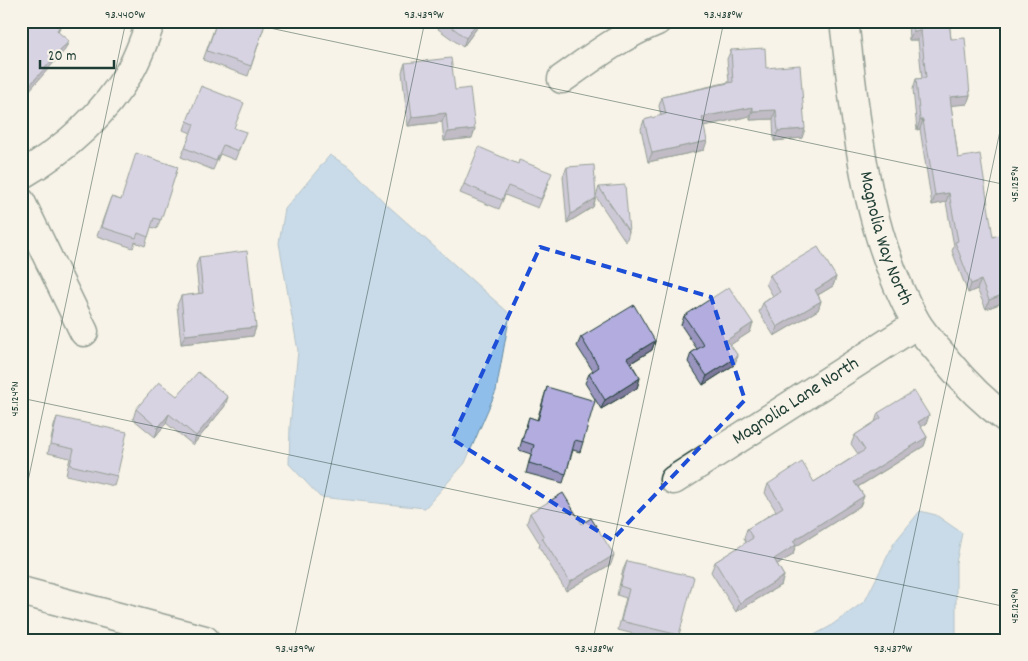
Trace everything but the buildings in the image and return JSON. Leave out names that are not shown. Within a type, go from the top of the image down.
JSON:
[{"type":"street","points":[[21,175],[64,148],[101,112],[131,70],[151,21]]},
{"type":"street","points":[[562,79],[602,50],[657,21]]},
{"type":"street","name":"Magnolia Way North","points":[[844,21],[864,176],[877,230],[898,284],[917,324],[1004,431]]},
{"type":"street","points":[[21,202],[84,332]]},
{"type":"street","name":"Magnolia Lane North","points":[[674,480],[917,324]]},
{"type":"street","points":[[21,591],[205,640]]},
{"type":"path","points":[[1004,431],[1007,487]]},
{"type":"path","points":[[21,638],[30,640]]},
{"type":"highlighted area","points":[[540,247],[711,297],[745,400],[612,540],[452,439]]},
{"type":"water","points":[[330,155],[351,168],[385,203],[510,314],[496,391],[465,463],[425,508],[320,497],[289,464],[290,426],[298,351],[279,243],[285,209]]},
{"type":"water","points":[[920,511],[936,515],[962,533],[956,563],[956,640],[805,640],[829,627],[865,601],[894,543]]}]
